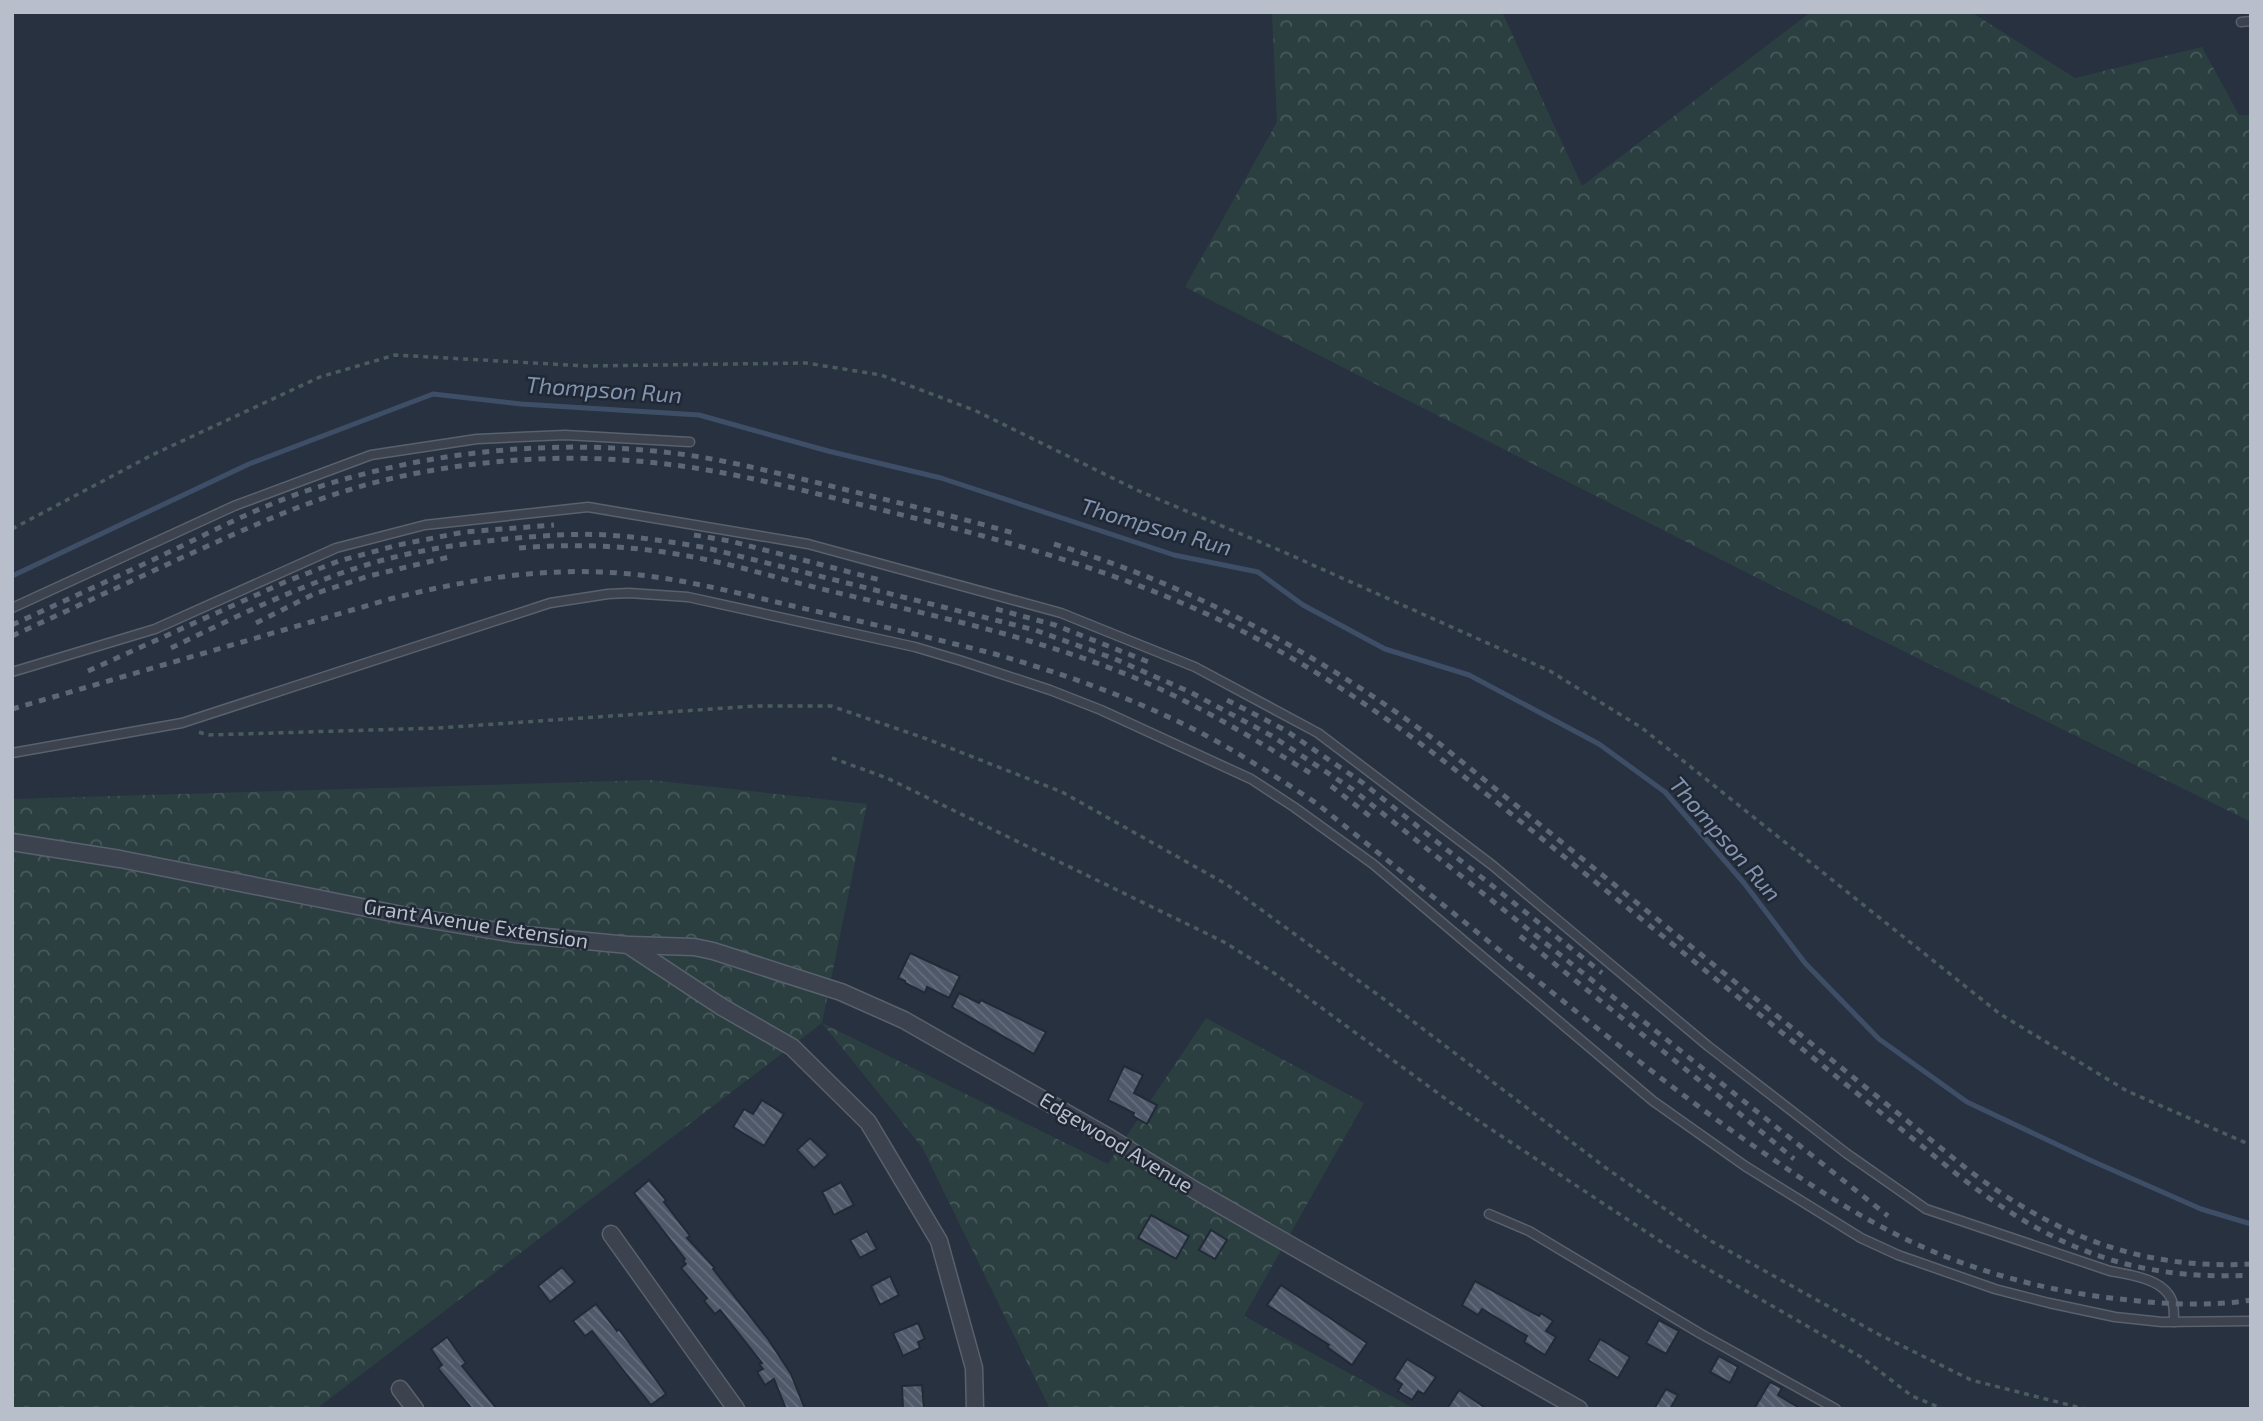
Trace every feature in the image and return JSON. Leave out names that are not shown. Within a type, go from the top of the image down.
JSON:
[{"type":"street","name":"Grant Avenue Extension","points":[[12,842],[120,859],[402,915],[515,934],[628,945],[722,1007],[792,1047],[868,1122],[939,1241],[974,1368],[975,1409]]},
{"type":"street","name":"Edgewood Avenue","points":[[628,945],[694,947],[713,951],[823,985],[904,1020],[1579,1409]]},
{"type":"street","points":[[611,1234],[736,1409]]},
{"type":"street","points":[[400,1389],[415,1409]]},
{"type":"lane","points":[[2241,22],[2251,21]]},
{"type":"lane","points":[[12,608],[234,506],[371,455],[477,439],[565,435],[690,442]]},
{"type":"lane","points":[[12,672],[155,629],[336,548],[425,525],[589,508],[808,544],[1061,613],[1195,667],[1318,733],[1492,865],[1729,1062],[1846,1153],[1926,1209],[2110,1270],[2139,1276],[2166,1290],[2173,1303],[2175,1322]]},
{"type":"lane","points":[[12,753],[182,723],[550,603],[607,594],[654,594],[719,603],[915,648],[1050,690],[1101,710],[1251,779],[1373,864],[1653,1101],[1745,1166],[1861,1238],[1898,1255],[1995,1289],[2115,1317],[2175,1322],[2251,1321]]},
{"type":"lane","points":[[1489,1214],[1529,1231],[1701,1334],[1836,1409]]},
{"type":"path","points":[[12,529],[152,455],[320,377],[395,355],[586,366],[806,363],[881,375],[974,410],[1139,491],[1286,553],[1550,671],[1642,728],[2000,1014],[2127,1091],[2251,1145]]},
{"type":"path","points":[[182,723],[206,735],[438,728],[755,706],[831,706],[927,739],[1062,792],[1226,884],[1385,1000],[1606,1168],[1711,1241],[1878,1334],[1971,1380],[2085,1409]]},
{"type":"path","points":[[832,758],[887,778],[1224,942],[1274,973],[1450,1102],[1666,1245],[1861,1357],[1912,1396],[1943,1409]]},
{"type":"green space","points":[[1272,12],[1502,12],[1582,186],[1811,12],[1971,12],[2075,78],[2202,47],[2239,115],[2251,115],[2251,822],[1832,616],[1185,287],[1277,122]]},
{"type":"green space","points":[[650,780],[867,804],[822,1023],[316,1409],[12,1409],[12,799]]},
{"type":"green space","points":[[1206,1018],[1364,1103],[1244,1316],[1415,1409],[1050,1409],[922,1147],[822,1023],[1108,1164]]},
{"type":"building","points":[[910,953],[960,976],[949,998],[927,987],[925,993],[898,978]]},
{"type":"building","points":[[959,993],[979,1003],[981,1000],[1046,1032],[1034,1054],[952,1007]]},
{"type":"building","points":[[1124,1066],[1143,1075],[1134,1093],[1157,1105],[1147,1124],[1133,1116],[1134,1113],[1108,1100]]},
{"type":"building","points":[[762,1100],[784,1114],[764,1146],[733,1127],[744,1109],[753,1114]]},
{"type":"building","points":[[810,1138],[828,1155],[814,1168],[797,1150]]},
{"type":"building","points":[[649,1180],[690,1236],[687,1238],[715,1268],[713,1269],[768,1339],[791,1374],[805,1409],[786,1409],[774,1379],[765,1385],[757,1372],[763,1369],[759,1364],[762,1363],[720,1310],[715,1314],[704,1301],[707,1298],[681,1268],[686,1264],[683,1261],[685,1259],[634,1193]]},
{"type":"building","points":[[841,1182],[854,1205],[834,1215],[822,1192]]},
{"type":"building","points":[[1151,1215],[1189,1236],[1176,1259],[1138,1238]]},
{"type":"building","points":[[1211,1230],[1227,1240],[1215,1259],[1199,1250]]},
{"type":"building","points":[[867,1231],[877,1249],[860,1258],[850,1240]]},
{"type":"building","points":[[562,1267],[575,1282],[550,1302],[538,1286]]},
{"type":"building","points":[[890,1276],[899,1295],[880,1305],[871,1286]]},
{"type":"building","points":[[1475,1281],[1553,1321],[1546,1331],[1556,1337],[1545,1355],[1524,1342],[1527,1336],[1482,1309],[1478,1315],[1462,1305]]},
{"type":"building","points":[[1281,1285],[1367,1343],[1352,1365],[1327,1347],[1329,1345],[1267,1305]]},
{"type":"building","points":[[596,1304],[617,1331],[619,1329],[666,1394],[651,1405],[592,1331],[585,1336],[573,1321]]},
{"type":"building","points":[[1659,1320],[1679,1331],[1666,1354],[1646,1343]]},
{"type":"building","points":[[918,1323],[925,1339],[918,1342],[920,1348],[903,1356],[893,1333]]},
{"type":"building","points":[[447,1337],[466,1363],[462,1366],[497,1409],[472,1409],[438,1368],[442,1365],[431,1349]]},
{"type":"building","points":[[1600,1339],[1630,1357],[1618,1378],[1588,1360]]},
{"type":"building","points":[[1719,1356],[1738,1367],[1730,1383],[1710,1372]]},
{"type":"building","points":[[1407,1359],[1436,1377],[1424,1394],[1418,1391],[1412,1400],[1398,1391],[1402,1384],[1394,1379]]},
{"type":"building","points":[[1770,1382],[1782,1388],[1778,1395],[1801,1409],[1754,1409]]},
{"type":"building","points":[[922,1385],[924,1409],[903,1409],[902,1386]]},
{"type":"building","points":[[1666,1389],[1678,1395],[1670,1409],[1654,1409]]},
{"type":"building","points":[[1459,1390],[1487,1409],[1447,1409]]},
{"type":"waterway","name":"Thompson Run","points":[[12,576],[249,464],[433,394],[521,404],[699,415],[828,451],[941,478],[1174,555],[1258,572],[1303,605],[1385,649],[1469,675],[1599,744],[1665,792],[1744,883],[1805,963],[1879,1039],[1967,1102],[2201,1209],[2251,1224]]},
{"type":"railway","points":[[12,625],[233,521],[306,491],[395,466],[487,452],[579,447],[672,453],[827,485],[1017,534]]},
{"type":"railway","points":[[12,636],[306,504],[385,480],[486,463],[589,458],[682,466],[778,484],[998,540],[1094,569],[1188,605],[1281,652],[1372,709],[1500,805],[1949,1168],[1984,1194],[2053,1237],[2126,1264],[2165,1272],[2251,1275]]},
{"type":"railway","points":[[88,671],[285,582],[339,561],[398,545],[464,532],[554,525]]},
{"type":"railway","points":[[171,648],[291,592],[383,560],[471,543],[594,534],[707,548],[1035,630],[1115,659],[1190,692],[1272,736],[1352,789],[1888,1216]]},
{"type":"railway","points":[[694,535],[730,541],[884,581]]},
{"type":"railway","points":[[1054,544],[1156,580],[1253,625],[1300,651],[1391,709],[1435,740],[1967,1169],[2033,1213],[2100,1244],[2135,1254],[2172,1261],[2251,1264]]},
{"type":"railway","points":[[519,548],[609,547],[676,554],[1015,637],[1091,661],[1152,685],[1221,720],[1310,773]]},
{"type":"railway","points":[[256,623],[314,594],[369,576],[449,557]]},
{"type":"railway","points":[[12,709],[390,599],[467,582],[546,573],[624,573],[697,584],[995,654],[1084,682],[1170,718],[1225,746],[1293,788],[1316,803],[1700,1108],[1817,1189],[1888,1230],[1972,1266],[2070,1292],[2169,1303],[2218,1304],[2251,1300]]},
{"type":"railway","points":[[996,609],[1055,625],[1151,663]]},
{"type":"railway","points":[[1227,700],[1285,730],[1363,783],[1602,973]]},
{"type":"railway","points":[[1331,786],[1372,818]]},
{"type":"railway","points":[[1520,936],[1794,1159]]}]
